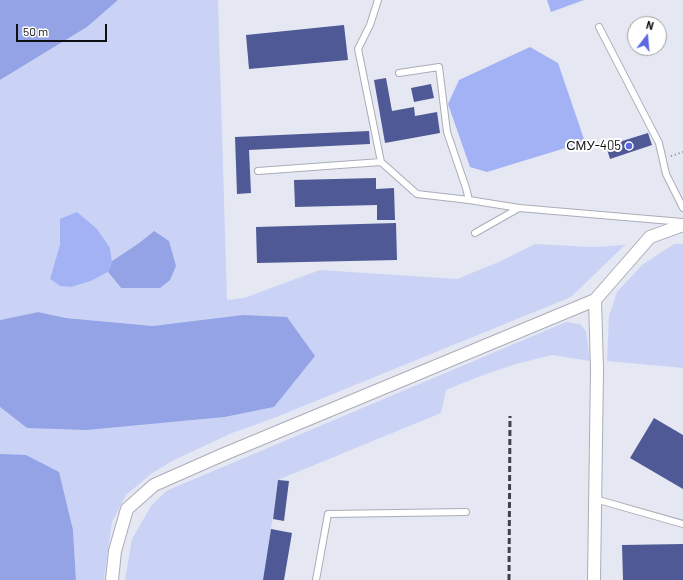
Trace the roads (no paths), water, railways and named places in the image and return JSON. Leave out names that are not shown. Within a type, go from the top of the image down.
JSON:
[{"type":"street","points":[[112,580],[115,551],[127,509],[154,485],[222,455],[595,300],[650,237],[683,225]]},
{"type":"street","points":[[594,580],[597,370],[595,300]]},
{"type":"lane","points":[[378,0],[370,24],[358,49],[381,162],[417,194],[519,208],[683,222]]},
{"type":"lane","points":[[599,27],[659,143],[666,174],[683,208]]},
{"type":"lane","points":[[399,73],[439,67],[447,132],[469,200]]},
{"type":"lane","points":[[258,171],[381,162]]},
{"type":"lane","points":[[475,233],[519,208]]},
{"type":"lane","points":[[595,499],[683,524]]},
{"type":"lane","points":[[316,580],[328,514],[466,512]]},
{"type":"railway","points":[[509,580],[510,416]]},
{"type":"place","name":"СМУ-405","points":[[629,146]]}]
